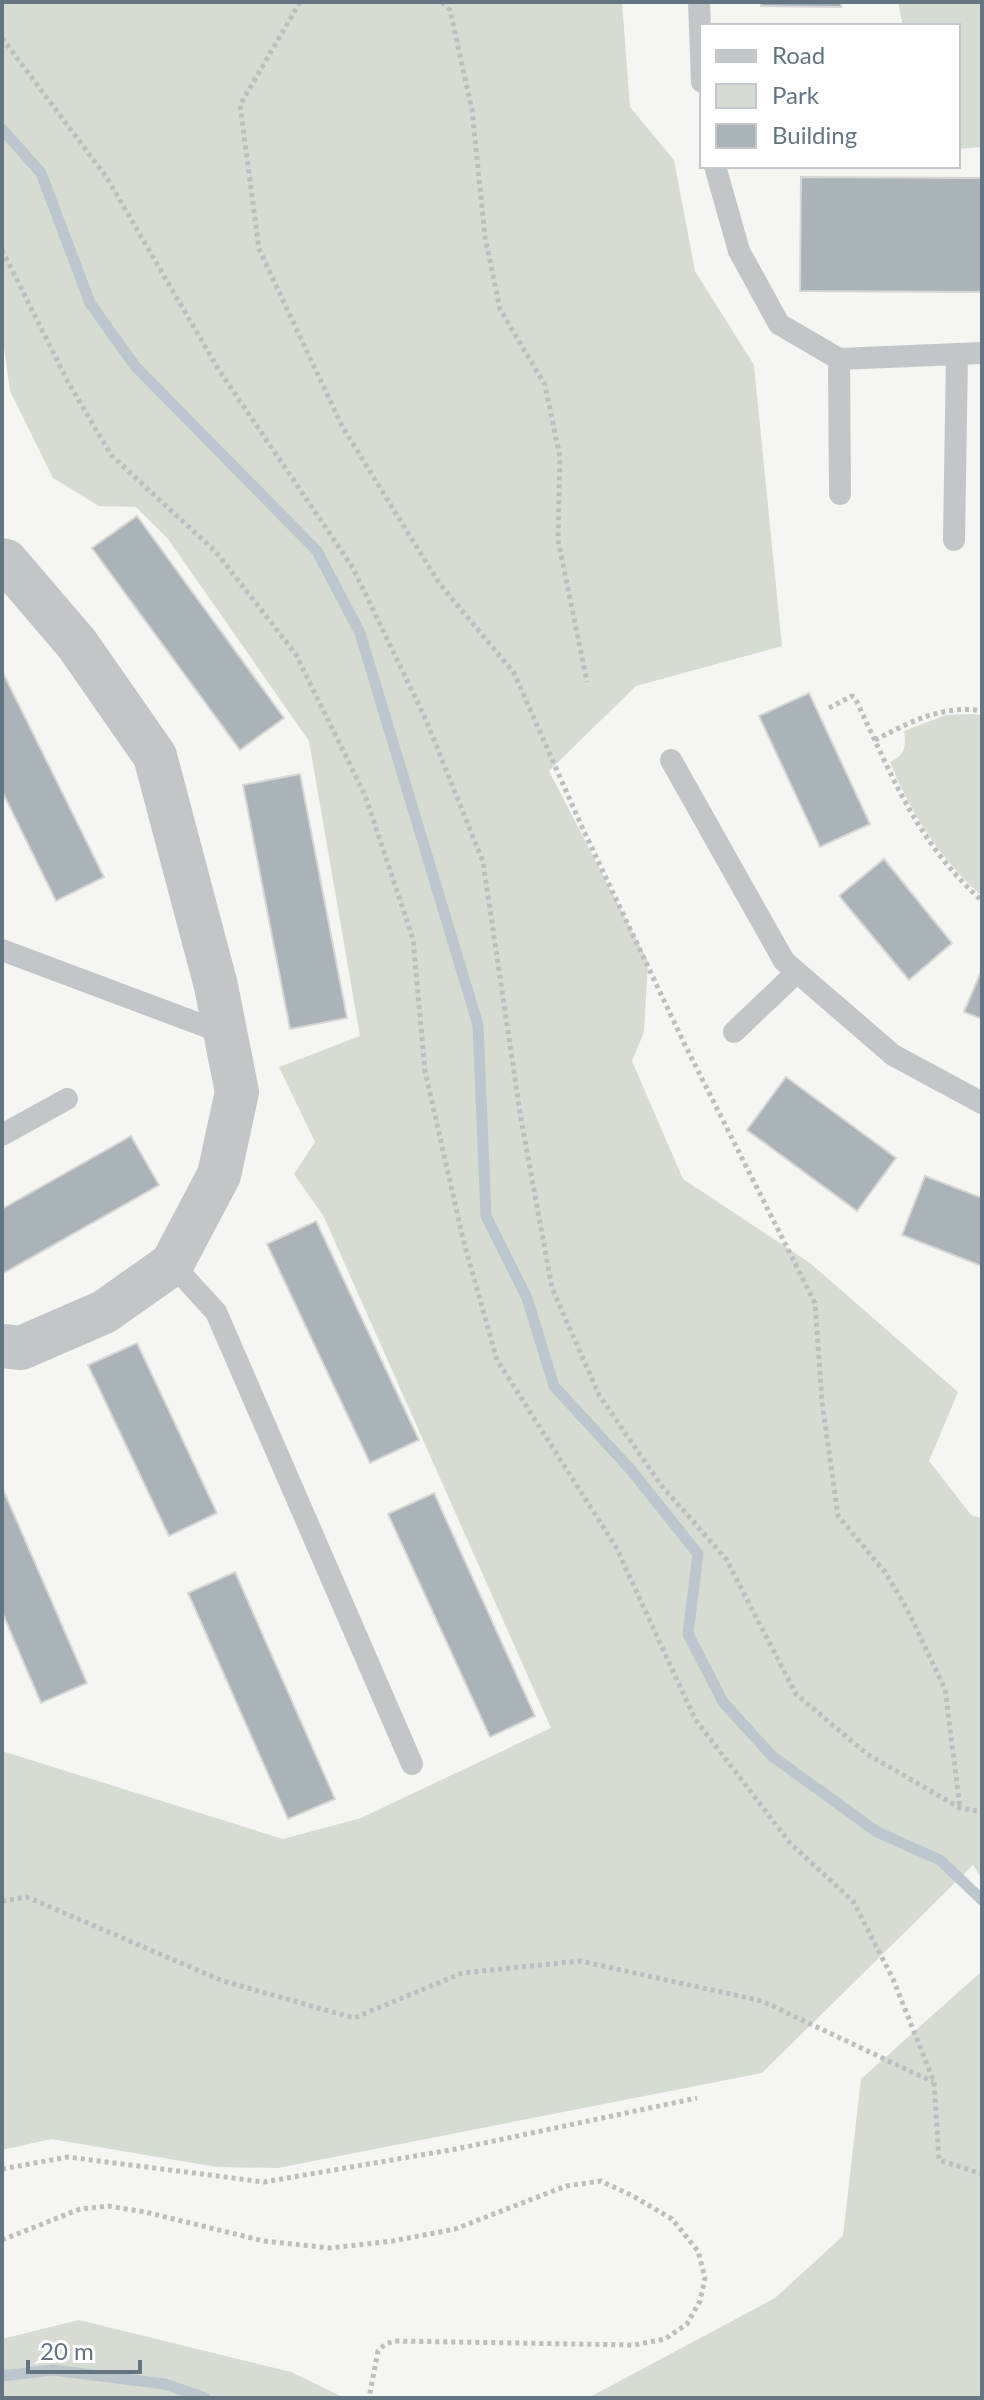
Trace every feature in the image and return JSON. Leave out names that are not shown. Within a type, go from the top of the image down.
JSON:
[{"type":"street","points":[[2,560],[77,644],[155,756],[216,986],[237,1092],[219,1175],[172,1264],[104,1312],[21,1348],[2,1346]]},
{"type":"lane","points":[[699,2],[700,29]]},
{"type":"lane","points":[[716,168],[739,251],[779,324],[839,359],[982,353]]},
{"type":"lane","points":[[954,540],[957,354]]},
{"type":"lane","points":[[839,359],[840,494]]},
{"type":"lane","points":[[671,760],[784,961],[893,1055],[982,1103]]},
{"type":"lane","points":[[2,950],[226,1034]]},
{"type":"lane","points":[[734,1032],[797,972]]},
{"type":"lane","points":[[2,1135],[67,1099]]},
{"type":"lane","points":[[172,1264],[216,1312],[412,1764]]},
{"type":"path","points":[[300,2],[240,105],[259,249],[342,426],[439,583],[514,673],[679,1031],[815,1303],[822,1402],[838,1516],[885,1572],[907,1609],[945,1689],[960,1808]]},
{"type":"path","points":[[442,2],[450,10],[472,110],[485,237],[500,309],[545,385],[560,457],[558,540],[587,682]]},
{"type":"path","points":[[2,38],[107,178],[217,367],[353,568],[426,720],[483,862],[521,1119],[552,1288],[599,1395],[661,1485],[726,1559],[796,1694],[867,1754],[960,1808],[982,1812]]},
{"type":"path","points":[[2,250],[68,382],[111,455],[216,552],[295,653],[365,795],[413,939],[425,1071],[463,1239],[497,1360],[616,1547],[695,1719],[790,1843],[853,1901],[893,1979],[934,2082],[939,2160],[982,2174]]},
{"type":"path","points":[[829,708],[852,696],[855,698],[901,799],[925,839],[952,872],[982,901]]},
{"type":"path","points":[[875,740],[932,714],[954,709],[982,711]]},
{"type":"path","points":[[2,1901],[27,1897],[223,1981],[354,2018],[462,1973],[580,1961],[762,2001],[934,2082]]},
{"type":"path","points":[[2,2169],[68,2157],[264,2182],[456,2149],[697,2098]]},
{"type":"path","points":[[2,2240],[80,2209],[108,2206],[264,2241],[330,2248],[393,2241],[455,2229],[566,2186],[601,2181],[672,2219],[698,2251],[705,2278],[700,2301],[687,2324],[665,2339],[634,2345],[395,2341],[385,2344],[378,2351],[369,2398]]},
{"type":"green space","points":[[2,2],[622,2],[630,107],[674,160],[695,271],[754,365],[782,646],[636,686],[549,771],[648,962],[644,1032],[632,1061],[683,1179],[810,1263],[958,1392],[929,1461],[972,1516],[982,1518],[982,1880],[973,1865],[762,2073],[278,2168],[217,2167],[51,2139],[2,2150],[2,1751],[283,1839],[361,1818],[551,1728],[324,1217],[294,1174],[315,1142],[279,1067],[360,1036],[309,741],[168,539],[136,507],[99,506],[53,478],[10,391],[2,332]]},
{"type":"green space","points":[[898,2],[982,2],[982,147],[960,149],[960,24],[903,24]]},
{"type":"green space","points":[[946,715],[982,715],[982,896],[953,867],[928,834],[890,762],[899,757],[903,750],[904,731]]},
{"type":"green space","points":[[982,1971],[982,2398],[588,2398],[775,2298],[843,2236],[861,2079]]},
{"type":"green space","points":[[79,2320],[291,2372],[345,2398],[2,2398],[2,2339]]},
{"type":"building","points":[[761,2],[841,2],[841,7],[761,6]]},
{"type":"building","points":[[801,177],[982,178],[982,292],[800,291]]},
{"type":"building","points":[[137,516],[284,718],[240,750],[92,548]]},
{"type":"building","points":[[2,671],[104,877],[56,901],[2,791]]},
{"type":"building","points":[[809,693],[870,824],[820,847],[759,716]]},
{"type":"building","points":[[300,774],[347,1018],[290,1029],[243,785]]},
{"type":"building","points":[[884,859],[952,943],[909,980],[839,896]]},
{"type":"building","points":[[982,969],[982,1019],[964,1012]]},
{"type":"building","points":[[786,1077],[896,1158],[857,1211],[747,1130]]},
{"type":"building","points":[[131,1136],[159,1185],[2,1274],[2,1209]]},
{"type":"building","points":[[925,1176],[982,1198],[982,1266],[902,1235]]},
{"type":"building","points":[[316,1221],[419,1440],[370,1463],[267,1244]]},
{"type":"building","points":[[137,1343],[217,1513],[169,1536],[88,1365]]},
{"type":"building","points":[[2,1487],[87,1683],[41,1703],[2,1612]]},
{"type":"building","points":[[434,1493],[535,1716],[490,1737],[388,1514]]},
{"type":"building","points":[[235,1572],[335,1799],[288,1819],[188,1593]]},
{"type":"waterway","points":[[2,129],[41,173],[90,303],[135,366],[317,551],[360,633],[478,1025],[486,1216],[527,1298],[554,1386],[631,1470],[698,1554],[688,1634],[723,1702],[772,1756],[877,1832],[940,1860],[982,1900]]},
{"type":"waterway","points":[[2,2376],[53,2370],[165,2384],[205,2398]]}]
